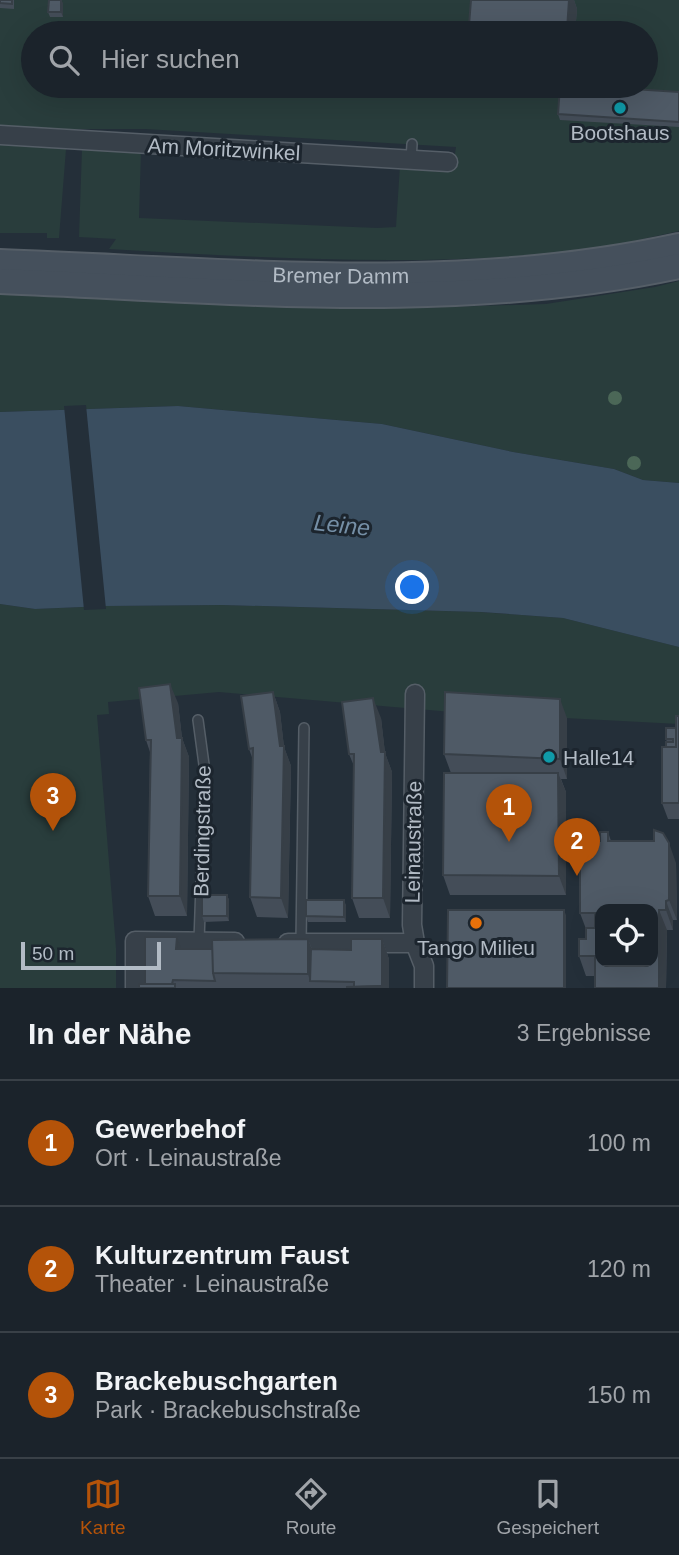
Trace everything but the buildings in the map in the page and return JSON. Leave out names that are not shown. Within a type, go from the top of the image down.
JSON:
[{"type":"main road","name":"Bremer Damm","points":[[0,281],[56,274],[352,276],[488,272],[587,262],[679,246]]},
{"type":"main road","name":"Bremer Damm","points":[[0,262],[56,274]]},
{"type":"main road","name":"Bremer Damm","points":[[83,274],[246,293],[351,295],[489,292],[571,285],[679,266]]},
{"type":"street","name":"Am Moritzwinkel","points":[[0,135],[412,152],[448,162]]},
{"type":"street","name":"Leinaustraße","points":[[415,694],[412,914],[415,943],[424,966],[424,988]]},
{"type":"street","points":[[135,988],[135,941],[250,942]]},
{"type":"street","points":[[275,943],[415,943]]},
{"type":"lane","name":"Berdingstraße","points":[[198,720],[205,772],[199,941]]},
{"type":"lane","points":[[301,943],[304,728]]},
{"type":"green space","points":[[0,0],[679,0],[679,231],[611,246],[512,257],[397,260],[281,258],[109,249],[116,239],[79,237],[82,149],[141,151],[139,218],[377,228],[396,227],[400,166],[453,167],[456,147],[145,129],[0,126]]},
{"type":"green space","points":[[0,142],[66,149],[59,238],[47,238],[47,233],[0,233]]},
{"type":"green space","points":[[679,281],[679,483],[643,480],[614,469],[513,452],[382,424],[178,406],[0,412],[0,291],[413,308],[546,304]]},
{"type":"green space","points":[[0,604],[35,609],[222,605],[480,612],[563,618],[679,647],[679,724],[452,712],[219,692],[108,702],[109,714],[97,715],[116,948],[116,988],[0,988]]},
{"type":"water","name":"Leine","points":[[178,406],[382,424],[513,452],[614,469],[643,480],[679,483],[679,647],[563,618],[481,612],[222,605],[35,609],[0,604],[0,412]]},
{"type":"pier","points":[[86,405],[106,609],[84,610],[64,406]]},
{"type":"place","name":"Bootshaus","points":[[620,108]]},
{"type":"place","name":"Halle14","points":[[549,757]]},
{"type":"place","name":"Brackebuschgarten","points":[[53,831]]},
{"type":"place","name":"Gewerbehof","points":[[509,842]]},
{"type":"place","name":"Kulturzentrum Faust","points":[[577,876]]},
{"type":"place","name":"Tango Milieu","points":[[476,923]]}]
